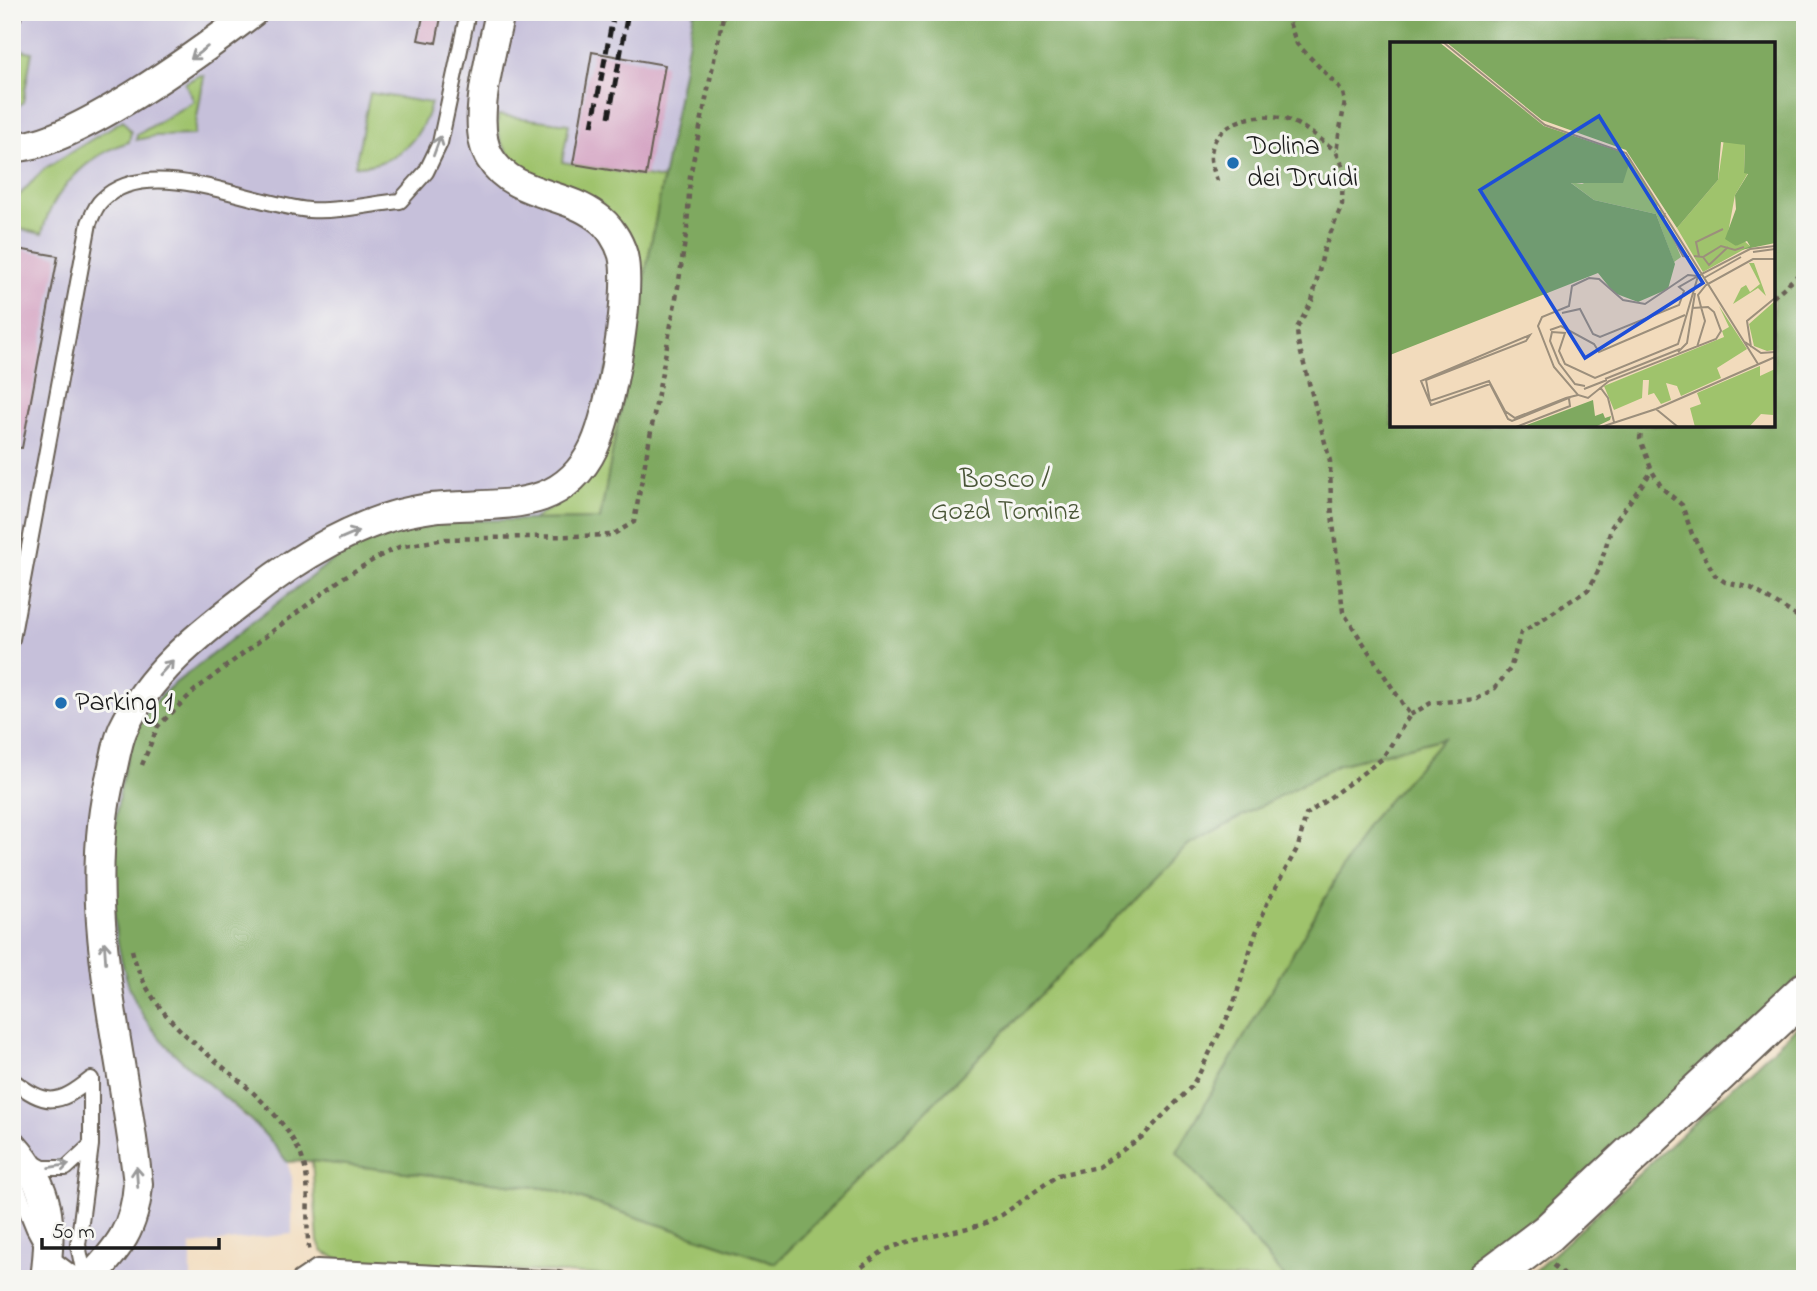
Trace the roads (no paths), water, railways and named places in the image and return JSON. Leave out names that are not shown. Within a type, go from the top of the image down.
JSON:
[{"type":"street","points":[[12,147],[27,148],[56,139],[186,63],[253,12]]},
{"type":"street","points":[[85,1279],[118,1248],[136,1213],[138,1184],[108,993],[100,861],[107,793],[122,732],[147,690],[198,636],[267,582],[335,541],[406,512],[510,505],[542,498],[565,487],[585,466],[596,442],[610,391],[624,306],[623,254],[614,235],[599,218],[563,199],[529,189],[506,175],[489,156],[483,132],[483,102],[500,12]]},
{"type":"street","points":[[1487,1279],[1548,1233],[1805,992]]},
{"type":"street","points":[[15,1158],[45,1202],[51,1230],[46,1267]]},
{"type":"lane","points":[[12,639],[89,223],[100,201],[122,186],[146,180],[239,194],[273,205],[312,210],[400,201],[426,172],[440,143],[468,12]]},
{"type":"lane","points":[[12,1080],[38,1099],[52,1101],[73,1094],[91,1079],[91,1145],[78,1245],[85,1279],[46,1267]]},
{"type":"lane","points":[[15,1158],[43,1168],[66,1168],[91,1145]]},
{"type":"lane","points":[[299,1279],[317,1267],[559,1279]]},
{"type":"railway","points":[[592,126],[614,12]]},
{"type":"railway","points":[[609,117],[628,12]]},
{"type":"place","name":"Dolina dei Druidi","points":[[1233,163]]},
{"type":"place","name":"Parking 1","points":[[61,703]]},
{"type":"park label","name":"Bosco / Gozd Tominz","points":[[1005,496]]}]
